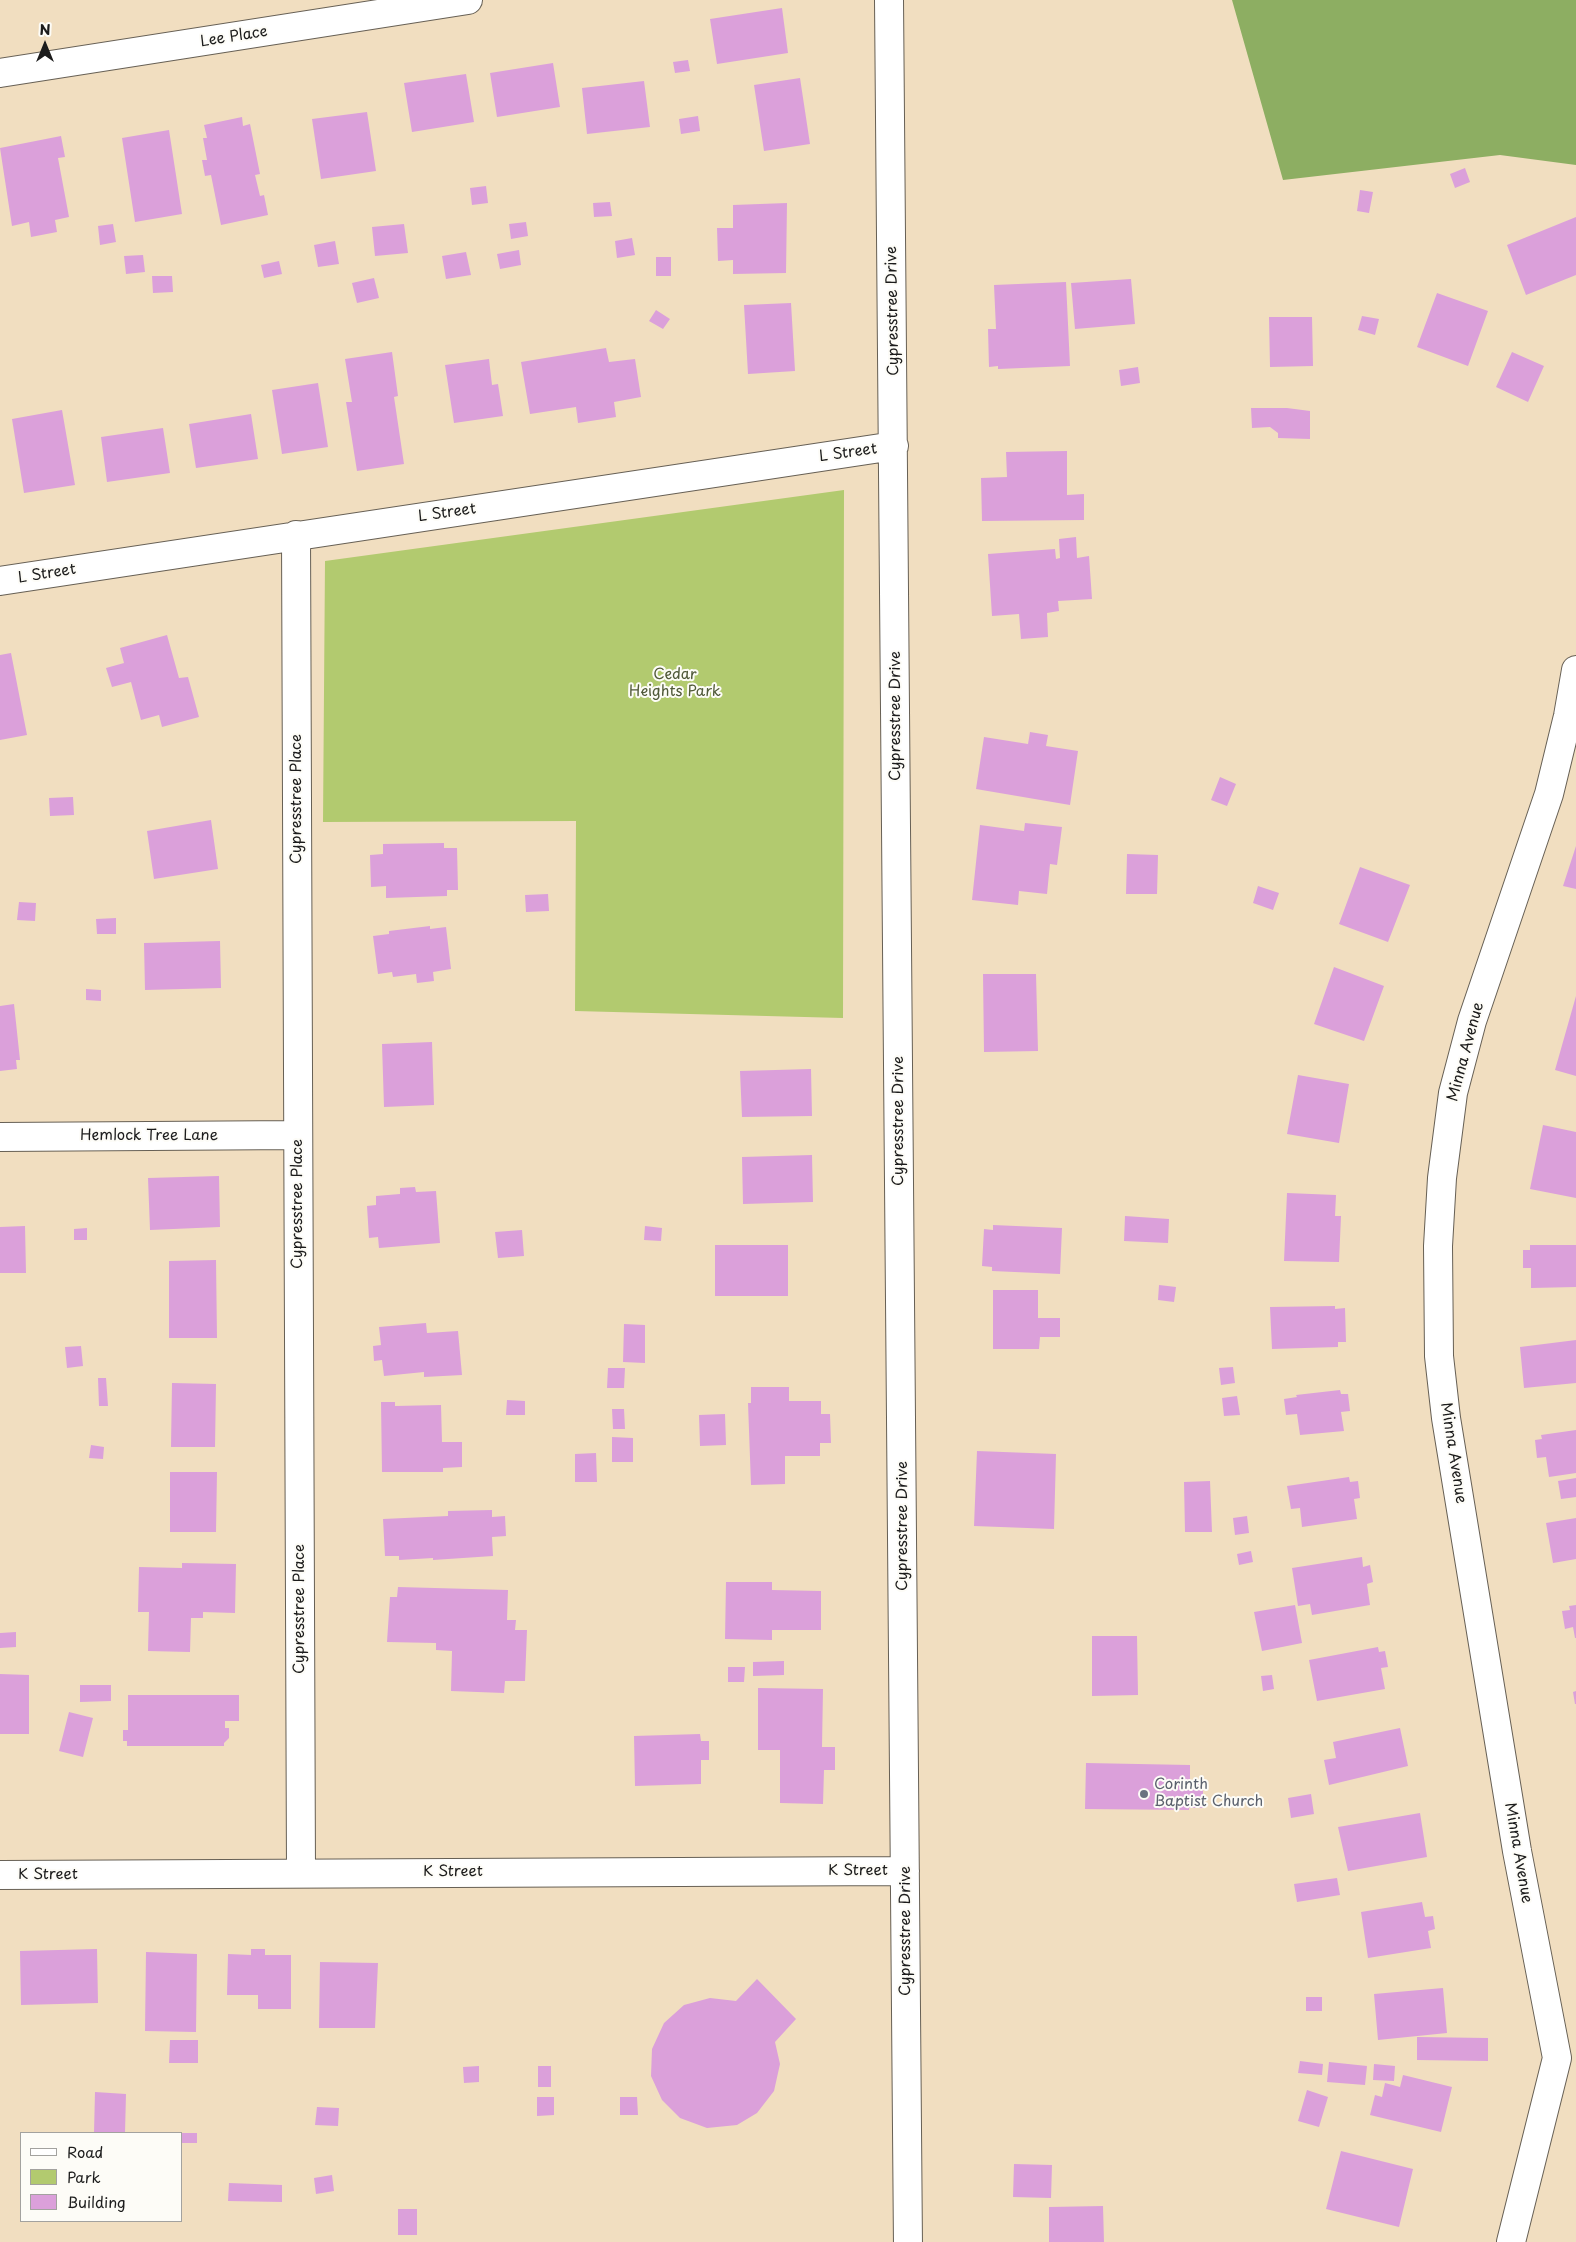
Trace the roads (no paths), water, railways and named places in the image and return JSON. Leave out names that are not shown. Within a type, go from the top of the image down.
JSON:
[{"type":"street","name":"Lee Place","points":[[0,73],[468,0]]},
{"type":"street","name":"Cypresstree Drive","points":[[889,0],[908,2242]]},
{"type":"street","name":"L Street","points":[[0,581],[894,446]]},
{"type":"street","name":"Cypresstree Place","points":[[296,535],[301,1872]]},
{"type":"street","name":"Minna Avenue","points":[[1512,2242],[1566,2055],[1518,1851],[1446,1418],[1439,1356],[1438,1246],[1442,1178],[1453,1093],[1472,1021],[1549,794],[1568,716],[1576,670]]},
{"type":"street","name":"Hemlock Tree Lane","points":[[0,1137],[298,1134]]},
{"type":"street","name":"K Street","points":[[0,1875],[905,1870]]},
{"type":"place","name":"Corinth Baptist Church","points":[[1144,1794]]},
{"type":"park label","name":"Cedar Heights Park","points":[[675,684]]}]
